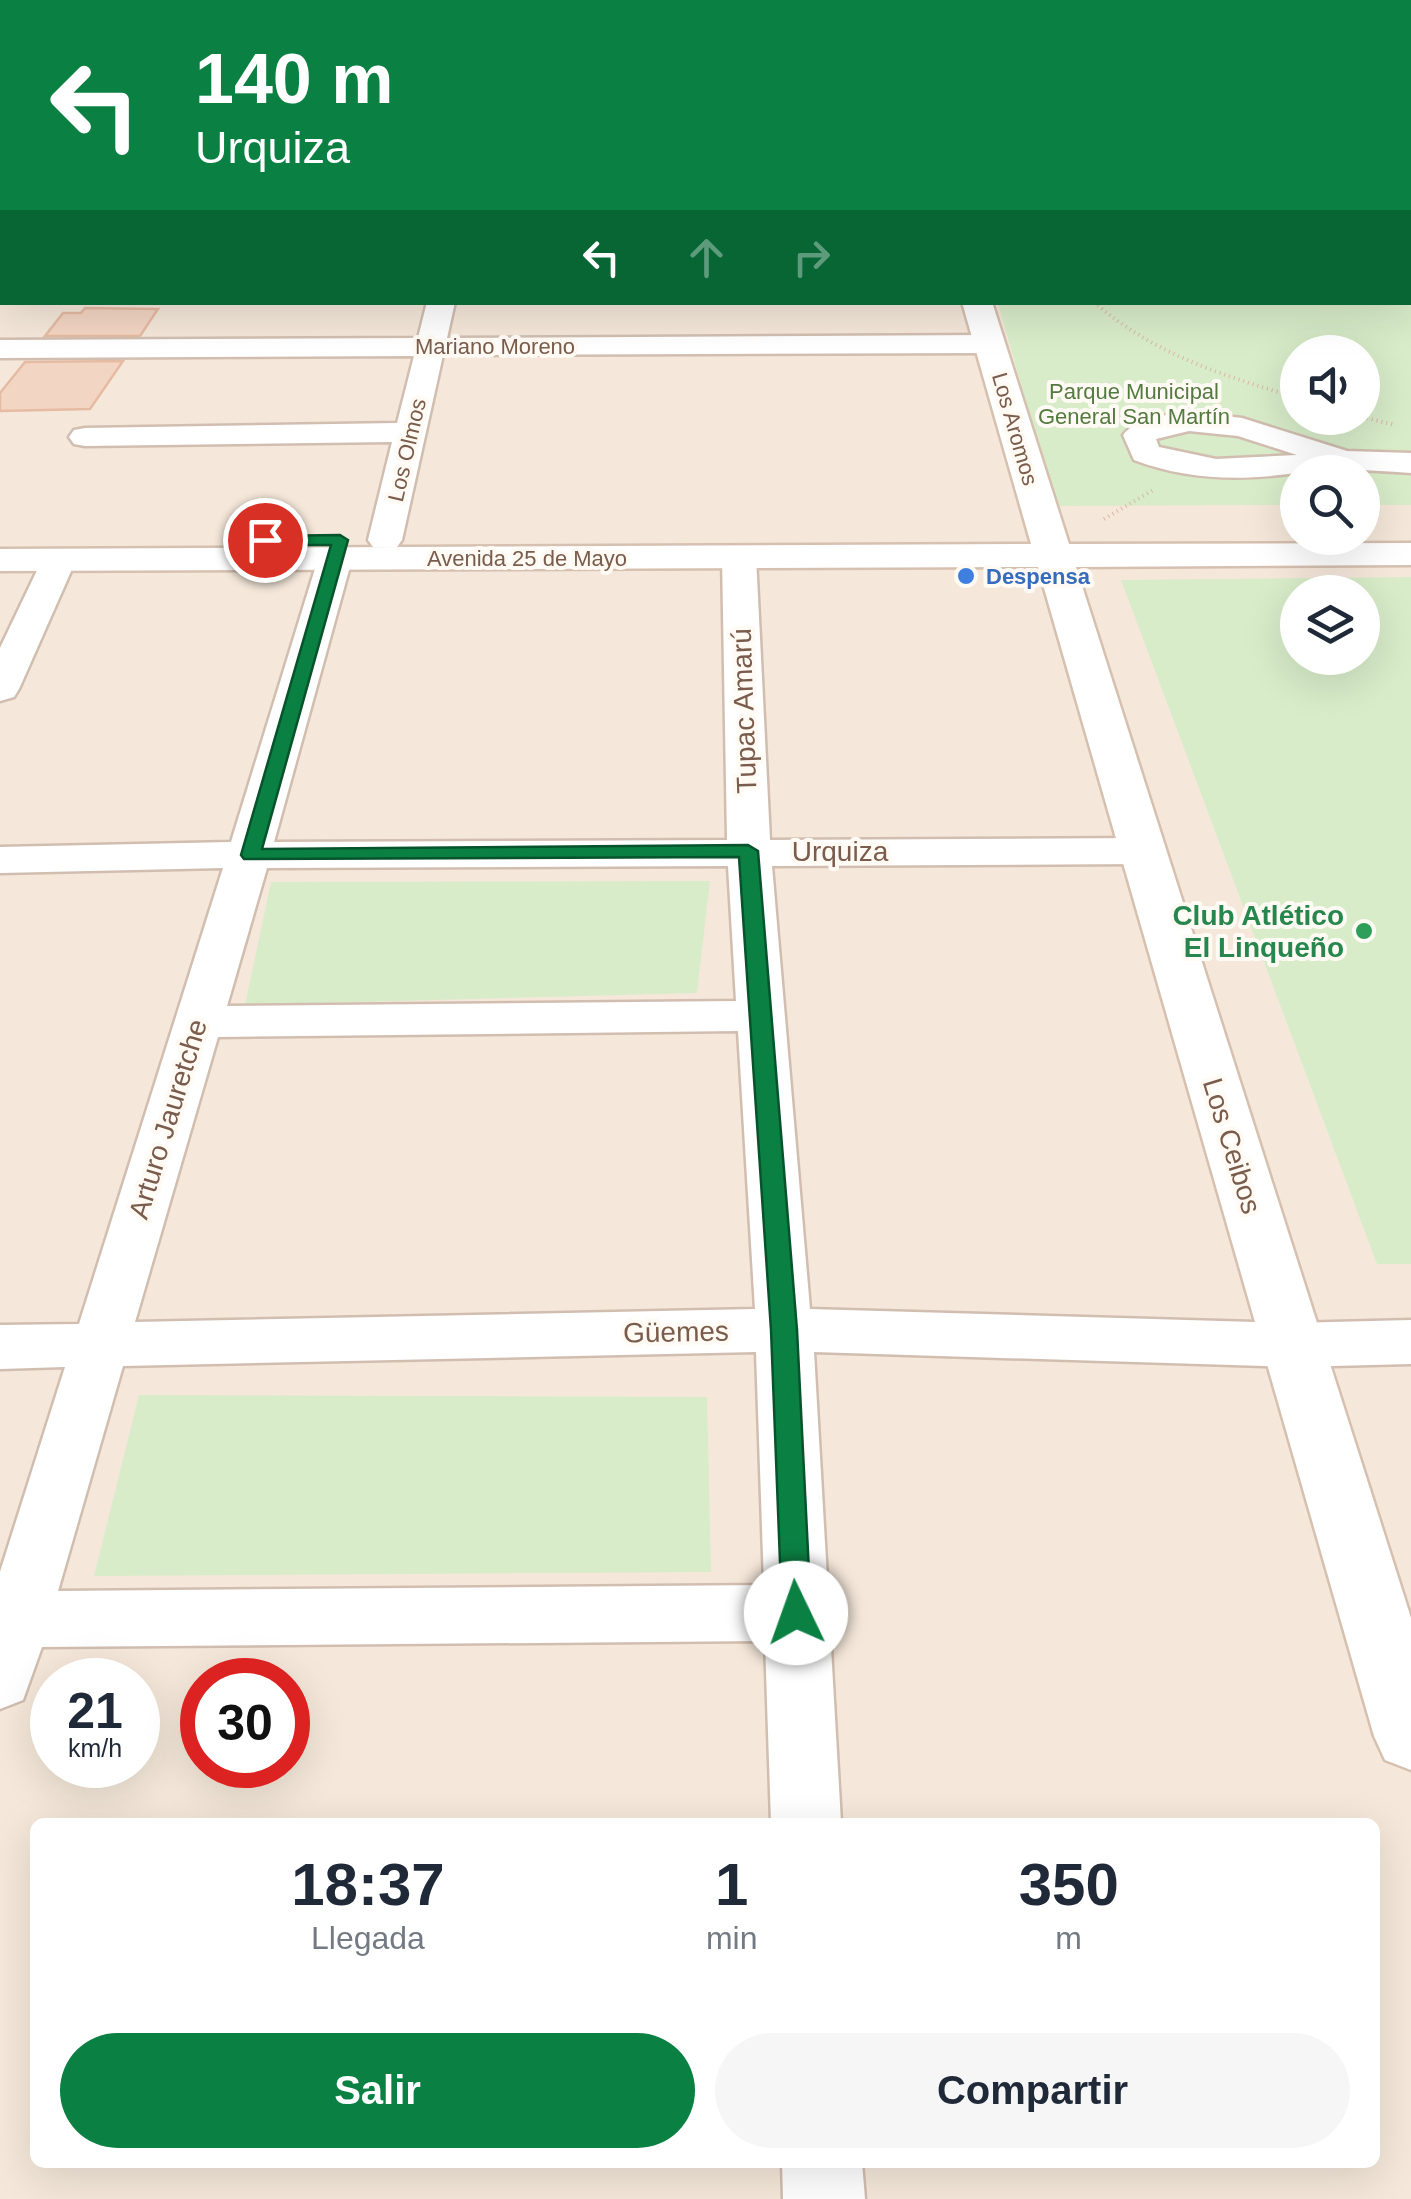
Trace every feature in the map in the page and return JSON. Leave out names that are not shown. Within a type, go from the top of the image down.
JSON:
[{"type":"main road","name":"Los Aromos","points":[[978,305],[1050,546]]},
{"type":"main road","points":[[1050,546],[1105,537],[1280,537]]},
{"type":"main road","points":[[1380,537],[1411,537]]},
{"type":"main road","name":"Avenida 25 de Mayo","points":[[0,542],[739,557],[1050,546]]},
{"type":"main road","points":[[1050,546],[1411,554]]},
{"type":"main road","name":"Avenida 25 de Mayo","points":[[0,560],[361,549],[1050,546]]},
{"type":"main road","name":"Los Ceibos","points":[[1050,546],[1411,1736]]},
{"type":"street","name":"Los Olmos","points":[[361,549],[411,432],[440,305]]},
{"type":"street","name":"Mariano Moreno","points":[[0,349],[990,344]]},
{"type":"street","points":[[1280,464],[1199,468],[1167,464],[1146,453],[1138,435],[1154,426],[1190,421],[1223,424],[1325,455]]},
{"type":"street","points":[[85,438],[411,432]]},
{"type":"street","points":[[1380,462],[1411,463]]},
{"type":"street","name":"Arturo Jauretche","points":[[0,1679],[97,1347],[251,855],[361,549]]},
{"type":"street","name":"Tupac Amarú","points":[[739,557],[748,851],[784,1330],[806,1818]]},
{"type":"street","points":[[0,689],[59,560]]},
{"type":"street","name":"Urquiza","points":[[0,860],[748,851],[1141,851]]},
{"type":"street","points":[[199,1022],[761,1016]]},
{"type":"street","name":"Güemes","points":[[0,1347],[784,1330],[1293,1344],[1411,1342]]},
{"type":"street","points":[[18,1619],[796,1613]]},
{"type":"street","points":[[822,2168],[824,2199]]},
{"type":"path","points":[[1097,305],[1109,318],[1164,352],[1280,392]]},
{"type":"path","points":[[1380,421],[1411,429]]},
{"type":"path","points":[[1105,537],[1103,523],[1107,514],[1199,468]]},
{"type":"shaded area","points":[[0,305],[1411,305],[1411,2199],[0,2199]]},
{"type":"green space","name":"Parque Municipal General San Martín","points":[[999,305],[1411,305],[1411,505],[1380,505],[1380,455],[1280,455],[1280,505],[1055,506]]},
{"type":"green space","points":[[1380,577],[1411,577],[1411,1264],[1377,1264],[1121,580],[1280,578],[1280,675],[1380,675]]},
{"type":"green space","points":[[710,881],[697,993],[245,1005],[271,882]]},
{"type":"green space","points":[[139,1395],[707,1397],[711,1572],[94,1576]]},
{"type":"building","points":[[85,308],[158,309],[140,336],[45,336],[63,313],[81,313]]},
{"type":"building","points":[[123,361],[90,409],[0,411],[0,393],[25,362]]},
{"type":"place","name":"Despensa","points":[[966,576]]},
{"type":"place","name":"Club Atlético El Linqueño","points":[[1364,931]]},
{"type":"route","points":[[265,540],[340,540],[251,855],[748,851],[784,1330],[796,1613]]}]
